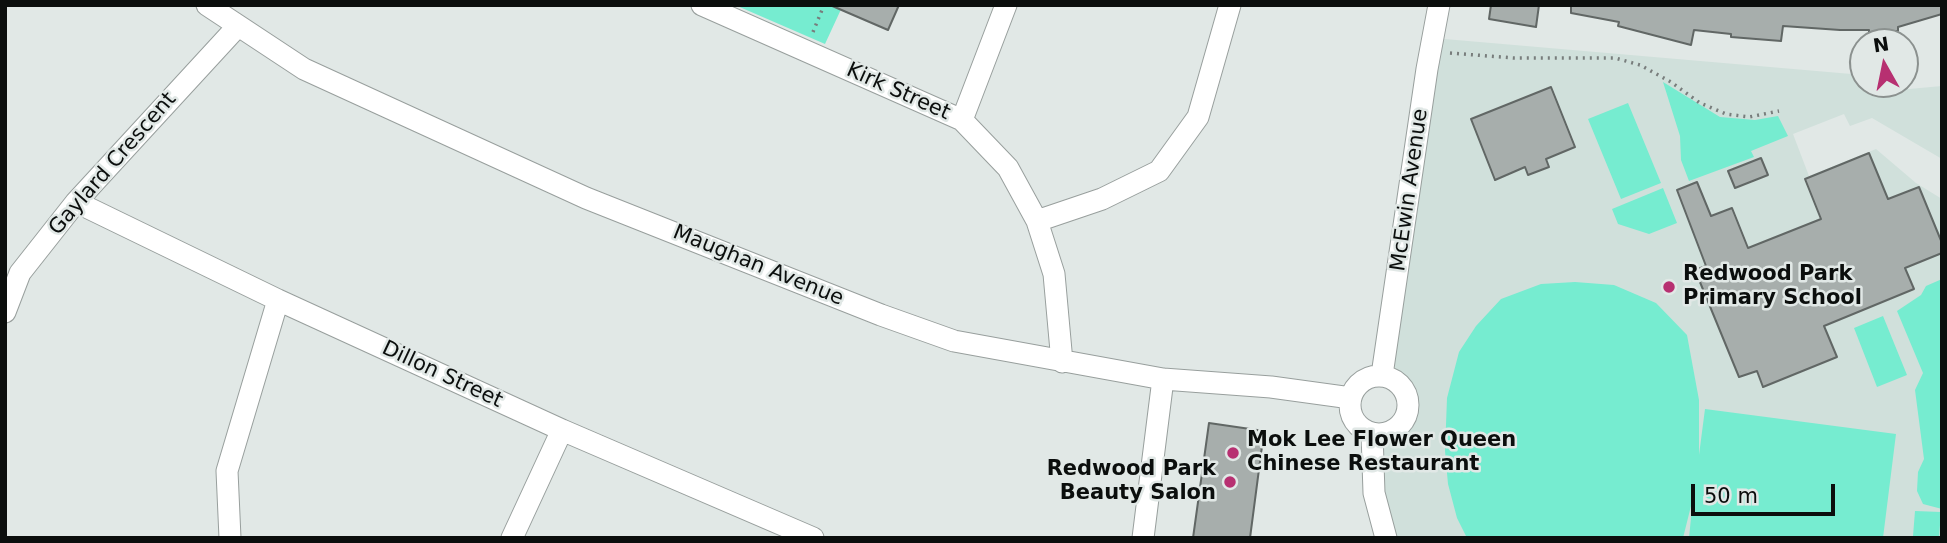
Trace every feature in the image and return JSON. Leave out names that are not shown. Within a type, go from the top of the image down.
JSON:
[{"type":"street","name":"Maughan Avenue","points":[[207,5],[304,69],[586,198],[881,315],[954,341],[1163,379],[1270,387],[1350,398]]},
{"type":"street","name":"Kirk Street","points":[[702,5],[962,120],[1008,168],[1037,221],[1054,274],[1062,362]]},
{"type":"street","points":[[962,120],[1006,5]]},
{"type":"street","points":[[1037,221],[1102,199],[1159,171],[1198,117],[1230,5]]},
{"type":"street","name":"McEwin Avenue","points":[[1382,375],[1439,5]]},
{"type":"street","name":"Gaylard Crescent","points":[[5,312],[20,273],[76,202],[237,27]]},
{"type":"street","name":"Dillon Street","points":[[76,202],[278,300],[562,430],[813,538]]},
{"type":"street","points":[[230,538],[227,471],[278,300]]},
{"type":"street","points":[[1382,375],[1399,383],[1409,400],[1409,409],[1400,426],[1392,432],[1372,433],[1364,430],[1352,416],[1350,398],[1359,384],[1366,379],[1382,375]]},
{"type":"street","points":[[1143,538],[1163,379]]},
{"type":"street","points":[[512,538],[562,430]]},
{"type":"street","points":[[1372,433],[1374,494],[1386,538]]},
{"type":"path","points":[[804,50],[824,5]]},
{"type":"path","points":[[1431,51],[1514,58],[1615,58],[1640,65],[1671,82],[1700,103],[1726,114],[1749,117],[1779,111]]},
{"type":"shaded area","name":"Redwood Park Primary School","points":[[1433,38],[1849,74],[1849,98],[1919,98],[1919,88],[1942,86],[1942,159],[1872,118],[1850,126],[1844,114],[1793,134],[1809,176],[1876,149],[1916,183],[1942,199],[1942,538],[1386,538],[1372,433],[1392,431],[1400,426],[1409,409],[1405,390],[1391,378]]},
{"type":"green space","points":[[735,5],[843,5],[825,44]]},
{"type":"green space","points":[[1663,82],[1720,117],[1755,120],[1778,116],[1788,136],[1751,151],[1754,157],[1689,181],[1681,160],[1680,136]]},
{"type":"green space","points":[[1628,103],[1661,183],[1621,199],[1588,119]]},
{"type":"green space","points":[[1663,188],[1677,223],[1649,234],[1618,224],[1612,209]]},
{"type":"green space","points":[[1942,279],[1942,509],[1923,504],[1917,491],[1918,472],[1924,459],[1915,390],[1923,373],[1897,311],[1921,295],[1926,286]]},
{"type":"green space","points":[[1575,282],[1614,285],[1656,303],[1687,335],[1699,400],[1699,455],[1705,409],[1896,434],[1883,538],[1689,538],[1693,498],[1683,538],[1467,538],[1457,518],[1448,484],[1445,451],[1447,398],[1459,352],[1476,326],[1501,299],[1541,284]]},
{"type":"green space","points":[[1883,316],[1907,375],[1877,387],[1854,328]]},
{"type":"green space","points":[[1915,511],[1941,512],[1939,538],[1913,536]]},
{"type":"building","points":[[830,5],[899,5],[888,30]]},
{"type":"building","points":[[1491,5],[1539,5],[1536,27],[1489,19]]},
{"type":"building","points":[[1571,5],[1942,5],[1942,14],[1898,28],[1840,30],[1783,26],[1781,41],[1731,37],[1731,34],[1694,30],[1691,45],[1618,26],[1619,22],[1571,13]]},
{"type":"building","points":[[1551,87],[1575,147],[1546,159],[1549,167],[1528,175],[1525,167],[1495,180],[1471,119]]},
{"type":"building","points":[[1869,153],[1888,199],[1919,187],[1942,243],[1942,253],[1905,268],[1914,289],[1824,326],[1837,357],[1763,387],[1757,371],[1739,377],[1695,270],[1706,266],[1677,190],[1697,182],[1711,216],[1732,208],[1748,248],[1821,219],[1805,179]]},
{"type":"building","points":[[1761,158],[1768,175],[1735,188],[1728,171]]},
{"type":"building","points":[[1209,423],[1264,431],[1250,538],[1193,538]]},
{"type":"place","name":"Redwood Park Primary School","points":[[1669,287]]},
{"type":"place","name":"Mok Lee Flower Queen Chinese Restaurant","points":[[1233,453]]},
{"type":"place","name":"Redwood Park Beauty Salon","points":[[1230,482]]}]
